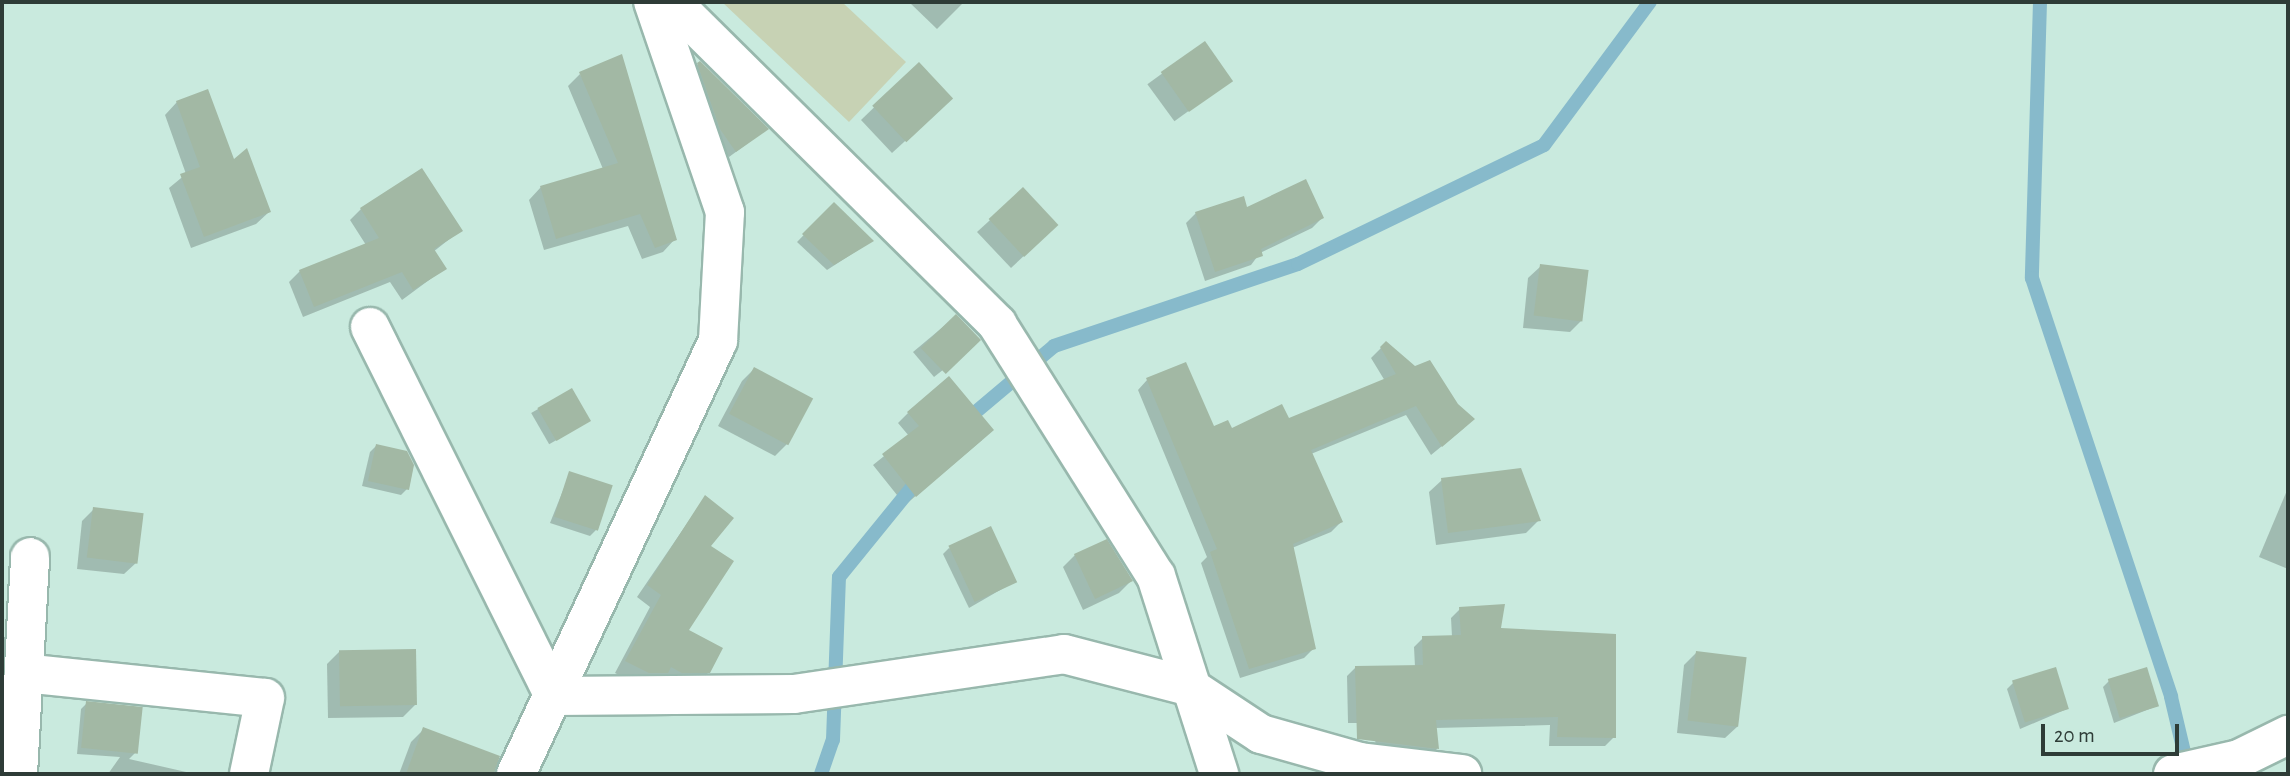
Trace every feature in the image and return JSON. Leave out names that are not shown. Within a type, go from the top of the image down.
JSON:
[{"type":"street","points":[[516,774],[718,341],[725,212],[653,2]]},
{"type":"street","points":[[672,2],[998,324],[1156,576],[1188,686],[1219,774]]},
{"type":"street","points":[[370,327],[554,696]]},
{"type":"street","points":[[19,774],[30,557]]},
{"type":"street","points":[[554,696],[794,694],[1064,653],[1188,686],[1261,734],[1360,762],[1462,774]]},
{"type":"street","points":[[24,673],[265,698],[249,774]]},
{"type":"street","points":[[2173,774],[2239,759],[2288,735]]},
{"type":"green space","points":[[722,2],[842,2],[906,62],[849,122]]},
{"type":"building","points":[[1205,41],[1233,81],[1189,112],[1161,72]]},
{"type":"building","points":[[622,54],[677,240],[655,248],[640,214],[556,239],[540,186],[618,163],[579,72]]},
{"type":"building","points":[[700,61],[769,129],[736,152],[720,129],[697,63]]},
{"type":"building","points":[[919,62],[953,99],[906,142],[872,106]]},
{"type":"building","points":[[208,89],[234,159],[247,148],[271,212],[204,237],[180,174],[200,167],[176,101]]},
{"type":"building","points":[[422,168],[463,231],[434,249],[447,269],[413,290],[402,272],[314,307],[299,270],[379,238],[360,208]]},
{"type":"building","points":[[1306,179],[1324,218],[1261,249],[1263,256],[1215,272],[1195,212],[1244,196],[1247,207]]},
{"type":"building","points":[[1023,187],[1058,225],[1024,257],[989,219]]},
{"type":"building","points":[[834,202],[874,241],[834,265],[802,234]]},
{"type":"building","points":[[1540,264],[1589,270],[1582,322],[1534,316]]},
{"type":"building","points":[[956,314],[981,340],[946,374],[921,348]]},
{"type":"building","points":[[1386,341],[1415,366],[1430,360],[1458,404],[1475,419],[1442,447],[1416,406],[1311,450],[1343,522],[1293,544],[1316,649],[1249,669],[1210,552],[1217,549],[1146,378],[1186,362],[1214,426],[1228,420],[1232,428],[1282,404],[1289,418],[1396,374],[1380,347]]},
{"type":"building","points":[[754,367],[813,398],[788,445],[729,414]]},
{"type":"building","points":[[949,376],[994,430],[916,497],[882,454],[919,426],[907,412]]},
{"type":"building","points":[[572,388],[591,421],[556,441],[537,408]]},
{"type":"building","points":[[376,444],[407,451],[414,465],[409,490],[368,481]]},
{"type":"building","points":[[1521,468],[1541,521],[1448,533],[1441,478]]},
{"type":"building","points":[[569,471],[613,485],[598,531],[554,517]]},
{"type":"building","points":[[705,495],[734,518],[711,546],[734,561],[689,630],[723,648],[710,673],[682,673],[671,667],[668,673],[649,673],[625,661],[661,595],[647,585]]},
{"type":"building","points":[[93,507],[144,513],[137,564],[87,558]]},
{"type":"building","points":[[991,526],[1017,582],[975,602],[948,546]]},
{"type":"building","points":[[1107,539],[1133,581],[1095,599],[1074,554]]},
{"type":"building","points":[[1505,604],[1501,628],[1616,634],[1616,738],[1557,737],[1558,717],[1436,720],[1439,749],[1357,739],[1355,666],[1423,665],[1422,636],[1461,635],[1459,607]]},
{"type":"building","points":[[416,649],[417,705],[340,706],[339,650]]},
{"type":"building","points":[[1696,651],[1747,657],[1738,727],[1687,720]]},
{"type":"building","points":[[2056,667],[2069,709],[2025,723],[2012,680]]},
{"type":"building","points":[[2147,667],[2159,706],[2120,718],[2108,679]]},
{"type":"building","points":[[86,701],[143,707],[138,754],[81,748]]},
{"type":"building","points":[[423,727],[500,756],[494,774],[406,774]]},
{"type":"waterway","points":[[965,421],[1054,346],[1298,264],[1544,145],[1650,2]]},
{"type":"waterway","points":[[2040,2],[2032,278],[2171,697],[2188,769]]},
{"type":"waterway","points":[[821,774],[833,740],[839,577],[922,475]]}]
